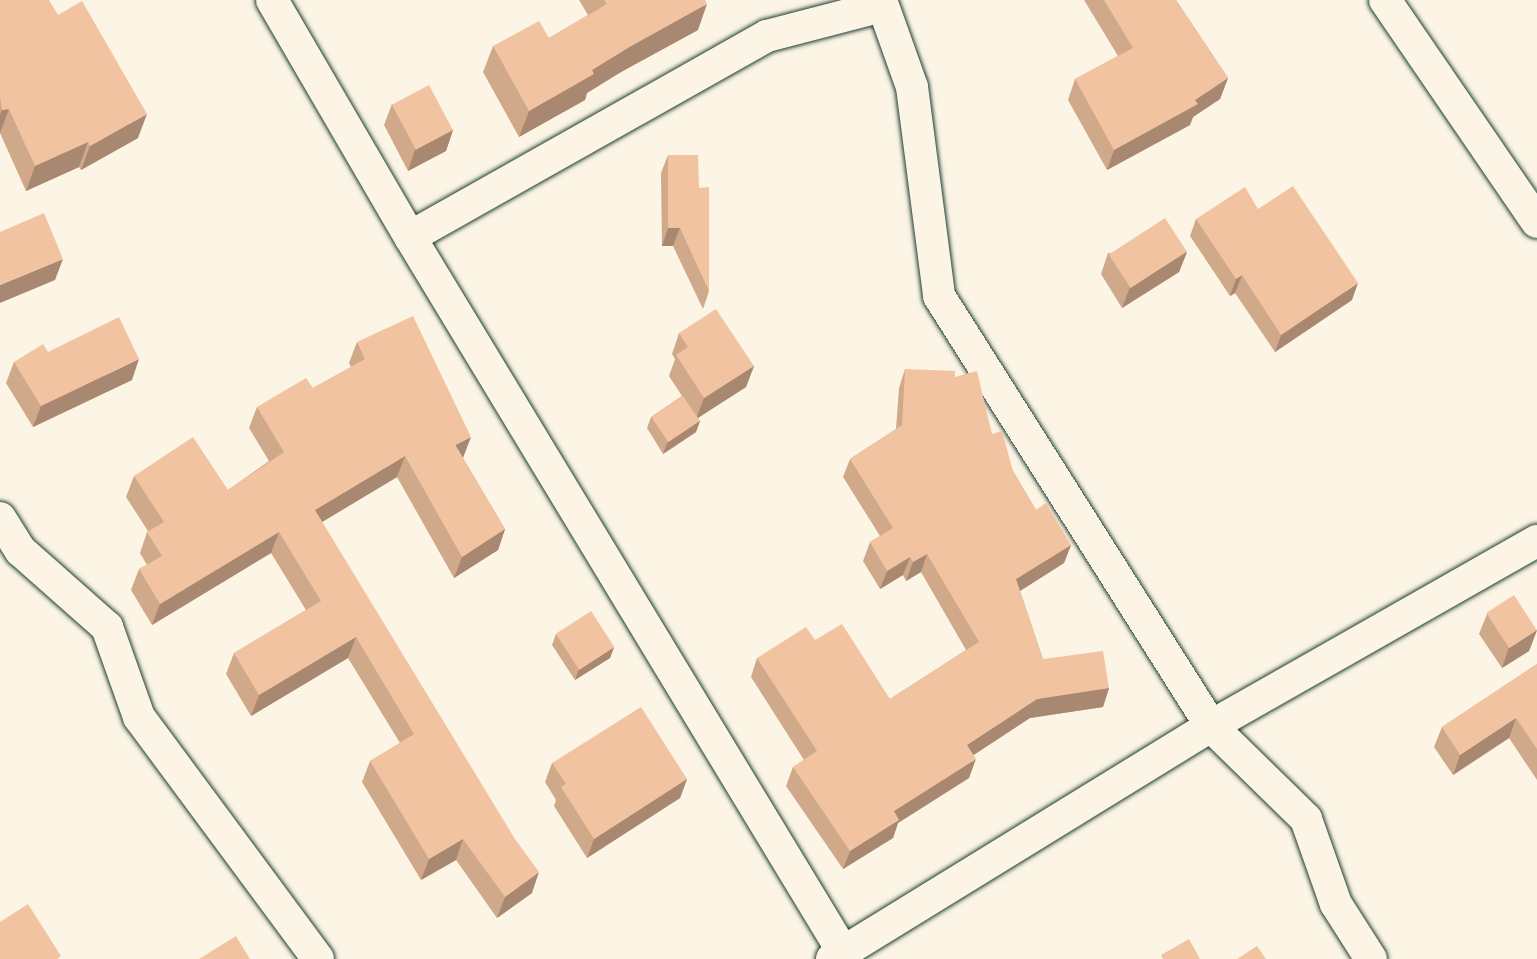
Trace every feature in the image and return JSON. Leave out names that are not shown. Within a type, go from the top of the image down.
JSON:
[{"type":"street","points":[[272,0],[410,237],[838,956],[1212,726],[1537,541]]},
{"type":"street","points":[[1385,0],[1537,222]]},
{"type":"street","points":[[410,237],[767,36],[881,3],[912,87],[939,296],[1212,726],[1306,819],[1336,904],[1371,959]]},
{"type":"street","points":[[0,518],[21,551],[107,627],[139,717],[318,959]]},
{"type":"building","points":[[0,0],[49,0],[58,15],[82,1],[147,114],[90,146],[88,142],[35,166],[9,109],[2,110]]},
{"type":"building","points":[[604,0],[705,0],[707,4],[631,46],[592,70],[594,74],[529,111],[493,46],[539,21],[549,38],[607,4]]},
{"type":"building","points":[[1104,0],[1176,0],[1228,78],[1195,100],[1198,104],[1114,150],[1075,79],[1133,48]]},
{"type":"building","points":[[429,85],[453,130],[416,150],[392,105]]},
{"type":"building","points":[[668,155],[698,155],[699,188],[709,187],[709,291],[680,228],[668,228]]},
{"type":"building","points":[[1293,186],[1358,283],[1281,335],[1242,275],[1236,279],[1196,219],[1245,187],[1258,209]]},
{"type":"building","points":[[44,213],[63,259],[0,285],[0,232]]},
{"type":"building","points":[[1165,218],[1187,252],[1131,288],[1109,254]]},
{"type":"building","points":[[716,309],[754,366],[704,398],[676,355],[688,347],[679,333]]},
{"type":"building","points":[[413,316],[471,437],[455,445],[505,529],[462,557],[405,456],[315,510],[515,839],[539,872],[505,897],[463,839],[429,859],[370,761],[414,734],[356,637],[259,695],[234,653],[321,601],[279,532],[160,604],[139,569],[162,556],[147,532],[164,522],[134,476],[193,437],[228,490],[284,452],[257,407],[306,378],[313,388],[365,359],[357,342]]},
{"type":"building","points":[[119,317],[139,359],[41,406],[14,362],[43,344],[48,352]]},
{"type":"building","points":[[905,369],[955,371],[955,377],[977,371],[992,434],[1002,431],[1013,471],[1036,510],[1046,503],[1071,545],[1016,579],[1043,659],[1103,651],[1109,688],[1037,699],[967,745],[976,759],[894,811],[899,820],[850,851],[793,767],[817,751],[757,658],[806,627],[815,640],[842,624],[890,699],[979,642],[927,554],[913,562],[910,557],[887,571],[870,542],[893,528],[850,459],[902,425]]},
{"type":"building","points":[[683,396],[700,421],[668,442],[651,417]]},
{"type":"building","points":[[1514,595],[1537,630],[1509,648],[1486,613]]},
{"type":"building","points":[[591,611],[614,647],[579,670],[556,634]]},
{"type":"building","points":[[1537,664],[1537,749],[1516,718],[1460,755],[1442,727]]},
{"type":"building","points":[[641,707],[687,779],[594,839],[561,787],[566,784],[552,763]]},
{"type":"building","points":[[28,904],[61,956],[57,959],[0,959],[0,922]]},
{"type":"building","points":[[236,936],[250,959],[199,959]]},
{"type":"building","points":[[1189,939],[1200,959],[1163,959],[1161,955]]},
{"type":"building","points":[[1257,946],[1266,959],[1237,959]]}]
